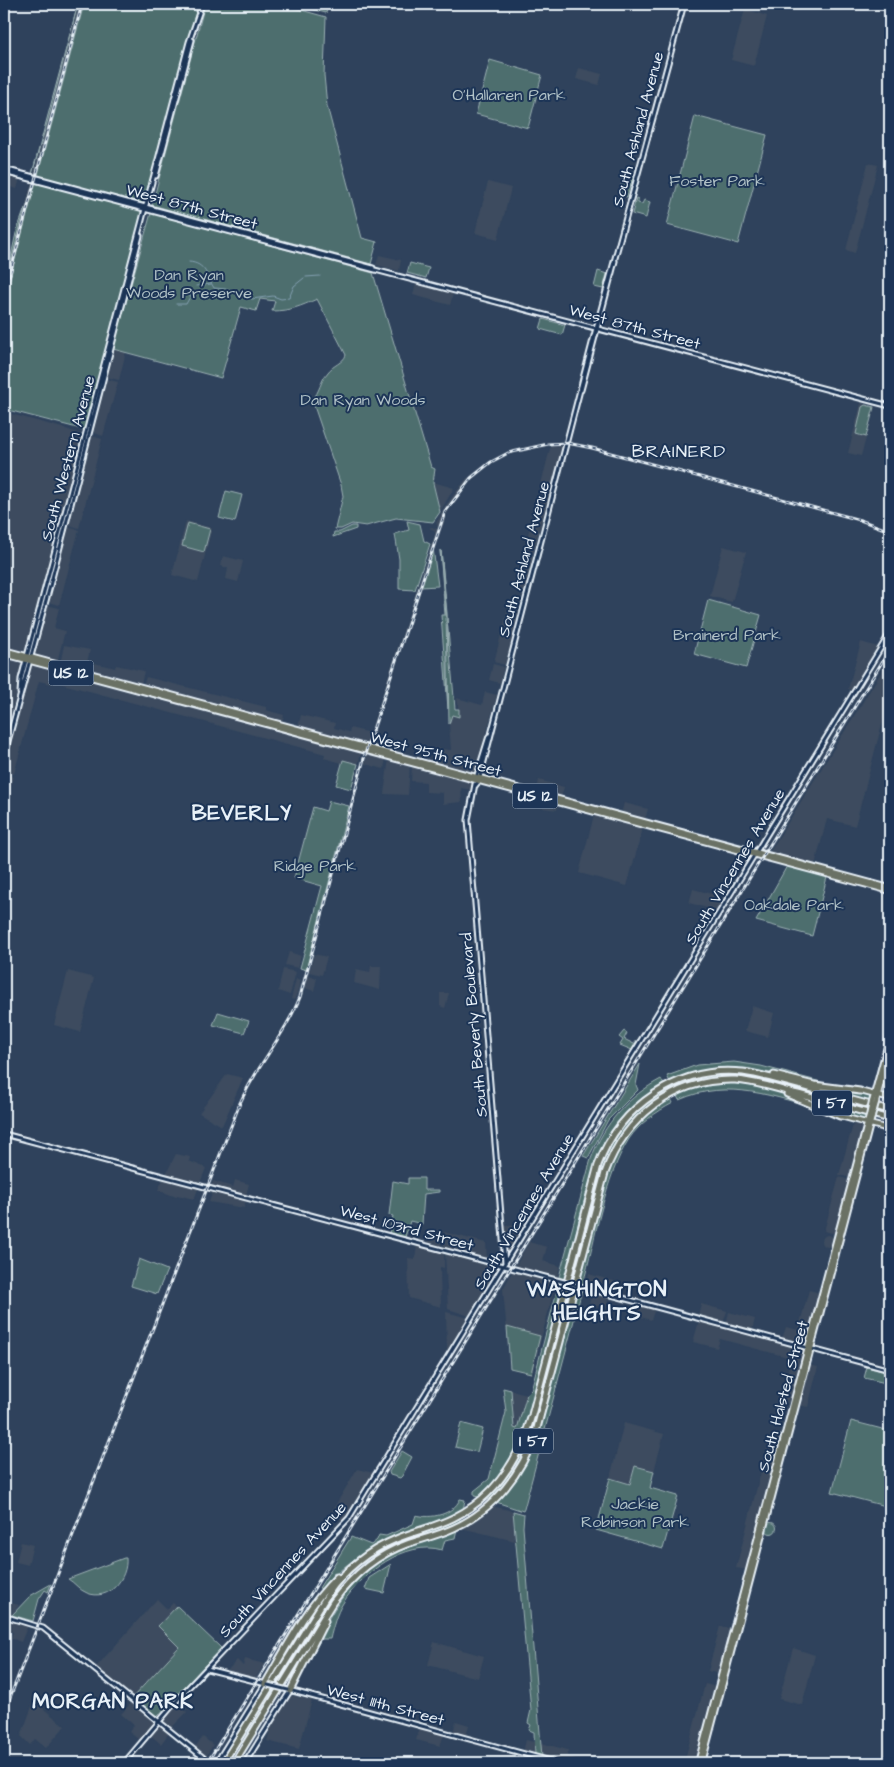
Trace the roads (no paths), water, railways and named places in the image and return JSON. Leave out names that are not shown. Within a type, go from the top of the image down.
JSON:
[{"type":"highway","points":[[743,1072],[753,1071],[814,1085],[860,1091]]},
{"type":"highway","name":"I 57","points":[[223,1763],[328,1594],[348,1570],[367,1554],[386,1543],[460,1515],[477,1503],[501,1480],[513,1463],[526,1433],[594,1178],[611,1137],[636,1108],[668,1086],[688,1078],[709,1073],[743,1072],[890,1110]]},
{"type":"highway","name":"I 57","points":[[234,1763],[333,1602],[360,1571],[393,1550],[445,1532],[476,1514],[496,1498],[518,1472],[536,1432],[605,1173],[619,1142],[634,1122],[661,1100],[704,1083],[733,1080],[773,1087],[890,1119]]},
{"type":"highway","points":[[773,1087],[840,1116]]},
{"type":"highway","points":[[266,1684],[326,1588],[341,1573],[348,1570]]},
{"type":"highway","points":[[289,1690],[332,1609],[360,1571]]},
{"type":"main road","name":"South Western Avenue","points":[[29,659],[76,471],[202,4]]},
{"type":"main road","name":"South Ashland Avenue","points":[[476,786],[684,4]]},
{"type":"main road","name":"West 87th Street","points":[[4,171],[890,406]]},
{"type":"main road","name":"South Western Avenue","points":[[4,756],[75,490],[141,230]]},
{"type":"main road","points":[[75,490],[76,471]]},
{"type":"main road","name":"South Vincennes Avenue","points":[[124,1763],[206,1668],[350,1518],[890,633]]},
{"type":"main road","name":"West 95th Street","points":[[4,650],[29,659]]},
{"type":"main road","name":"West 95th Street","points":[[4,654],[29,659],[890,890]]},
{"type":"main road","name":"South Beverly Boulevard","points":[[476,786],[468,820],[505,1265]]},
{"type":"main road","name":"South Halsted Street","points":[[876,1095],[890,1035]]},
{"type":"main road","name":"South Halsted Street","points":[[700,1763],[868,1123],[890,1047]]},
{"type":"main road","points":[[860,1091],[890,1099]]},
{"type":"main road","points":[[840,1116],[888,1128]]},
{"type":"main road","name":"West 103rd Street","points":[[4,1134],[505,1265],[890,1370]]},
{"type":"main road","points":[[4,1616],[40,1627],[210,1763]]},
{"type":"main road","name":"West 111th Street","points":[[206,1668],[558,1763]]},
{"type":"main road","points":[[216,1763],[266,1684]]},
{"type":"main road","points":[[245,1763],[289,1690]]},
{"type":"waterway","points":[[189,262],[203,268],[214,288],[237,290],[252,299],[273,296],[281,299],[289,298],[294,286],[304,278]]},
{"type":"waterway","points":[[306,277],[320,276]]},
{"type":"waterway","points":[[196,286],[211,284]]},
{"type":"waterway","points":[[176,304],[186,304],[191,295]]},
{"type":"railway","points":[[4,296],[82,4]]},
{"type":"railway","points":[[4,1713],[240,1103],[254,1076],[287,1024],[300,997],[366,751],[445,512],[471,478],[491,462],[508,453],[548,444],[567,443],[592,448],[860,520],[890,531]]},
{"type":"railway","points":[[207,1763],[890,649]]},
{"type":"district","name":"BRAINERD","points":[[679,451]]},
{"type":"district","name":"BEVERLY","points":[[242,813]]},
{"type":"district","name":"WASHINGTON HEIGHTS","points":[[597,1301]]},
{"type":"district","name":"MORGAN PARK","points":[[113,1701]]},
{"type":"park label","name":"O'Hallaren Park","points":[[509,94]]},
{"type":"park label","name":"Foster Park","points":[[717,180]]},
{"type":"park label","name":"Dan Ryan Woods Preserve","points":[[189,283]]},
{"type":"park label","name":"Dan Ryan Woods","points":[[363,399]]},
{"type":"park label","name":"Brainerd Park","points":[[727,634]]},
{"type":"park label","name":"Ridge Park","points":[[315,865]]},
{"type":"park label","name":"Oakdale Park","points":[[794,904]]},
{"type":"park label","name":"Jackie Robinson Park","points":[[635,1512]]}]
